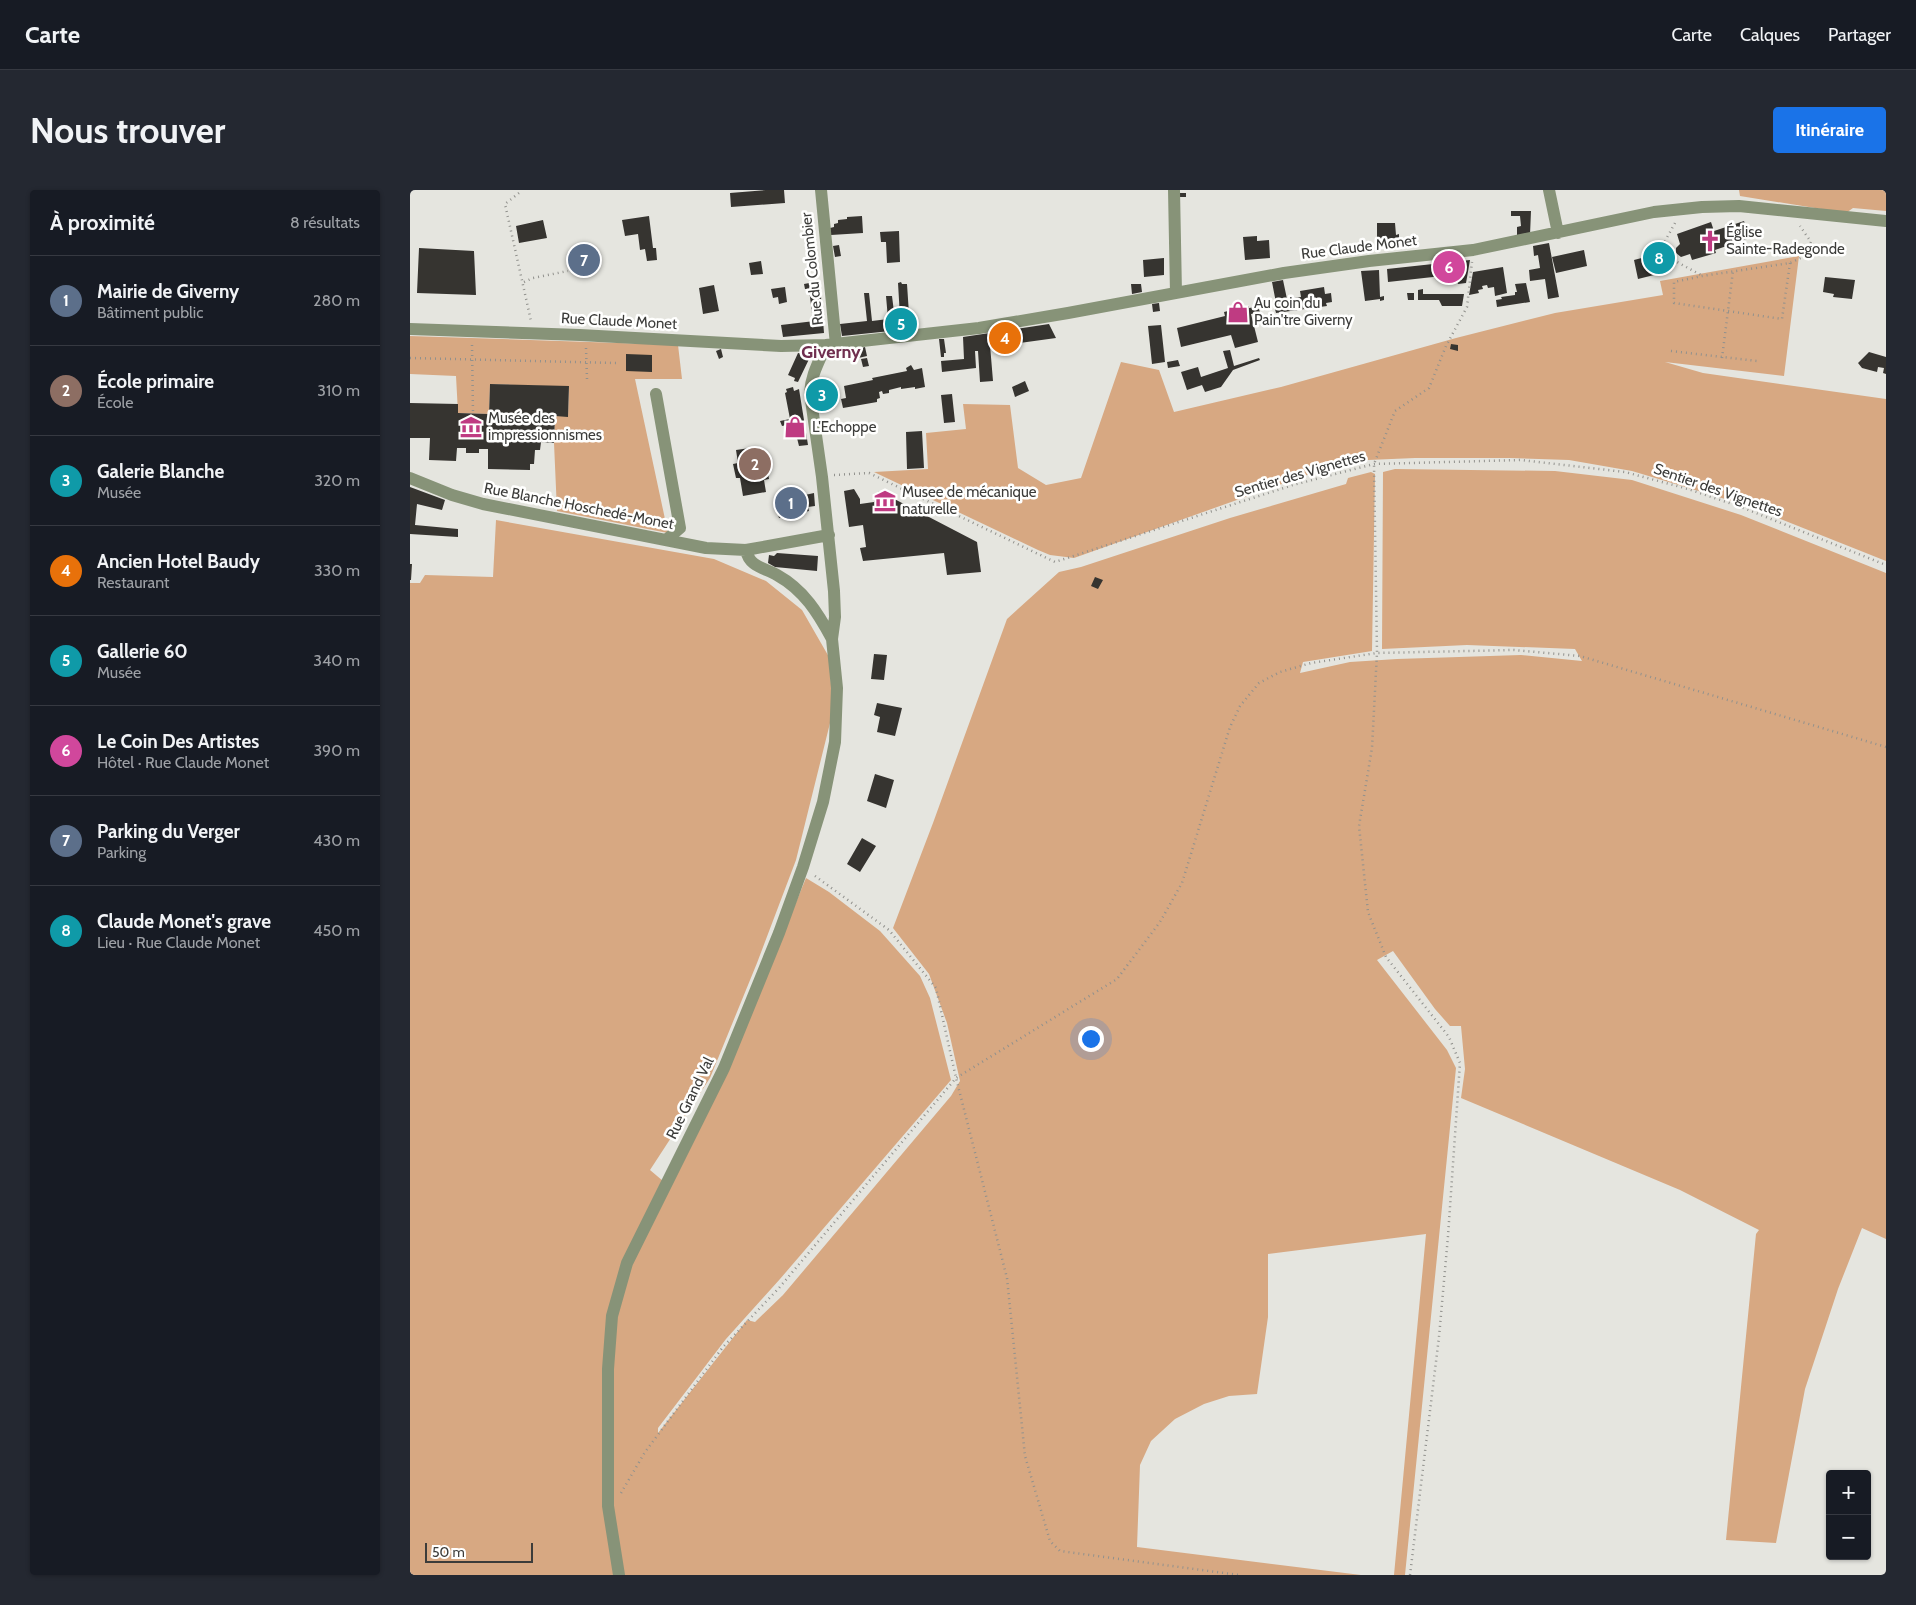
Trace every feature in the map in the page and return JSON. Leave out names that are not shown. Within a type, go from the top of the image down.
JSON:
[{"type":"street","name":"Rue du Colombier","points":[[821,190],[831,345]]},
{"type":"street","points":[[1174,190],[1176,293]]},
{"type":"street","points":[[1549,190],[1558,233]]},
{"type":"street","name":"Rue Claude Monet","points":[[410,329],[586,335],[781,346],[831,345],[870,339],[979,328],[1284,273],[1369,261],[1473,250],[1654,212],[1719,206],[1756,207],[1886,221]]},
{"type":"street","points":[[831,345],[815,369],[810,388],[829,535],[835,617],[832,639]]},
{"type":"street","points":[[656,394],[680,528],[666,540]]},
{"type":"street","name":"Rue Blanche Hoschedé-Monet","points":[[410,478],[452,495],[482,504],[706,548],[746,550],[829,535]]},
{"type":"street","points":[[746,550],[751,562],[778,576],[808,599],[817,611],[832,639]]},
{"type":"street","name":"Rue Grand Val","points":[[619,1575],[608,1506],[608,1369],[612,1316],[628,1263],[724,1068],[803,867],[823,802],[835,742],[837,688],[832,639]]},
{"type":"path","points":[[519,193],[505,204],[520,277],[524,282],[531,320],[531,333]]},
{"type":"path","points":[[1670,221],[1677,220],[1664,243],[1667,259],[1677,262],[1702,276]]},
{"type":"path","points":[[1790,263],[1782,319],[1674,303],[1674,282],[1790,263],[1805,256],[1812,242],[1796,222]]},
{"type":"path","points":[[1410,1575],[1439,1337],[1460,1063],[1449,1037],[1386,957],[1368,912],[1359,826],[1372,748],[1377,653],[1374,464],[1395,411],[1429,388],[1446,346],[1467,307],[1473,250]]},
{"type":"path","points":[[524,282],[533,278],[568,271]]},
{"type":"path","points":[[1722,358],[1733,271]]},
{"type":"path","points":[[472,331],[473,413]]},
{"type":"path","points":[[586,335],[587,379]]},
{"type":"path","points":[[1671,351],[1757,361]]},
{"type":"path","points":[[410,358],[616,363]]},
{"type":"path","name":"Sentier des Vignettes","points":[[822,477],[869,473],[1055,562],[1293,485],[1374,464],[1520,460],[1625,472],[1688,489],[1839,544],[1886,565]]},
{"type":"path","points":[[608,1506],[622,1492],[645,1452],[723,1348],[778,1288],[956,1078],[1117,979],[1160,922],[1182,883],[1230,727],[1240,706],[1259,683],[1280,672],[1311,663],[1377,653],[1514,650],[1580,656],[1886,748]]},
{"type":"path","points":[[803,867],[889,930],[936,988],[956,1078],[1007,1278],[1025,1456],[1050,1541],[1060,1551],[1239,1575]]},
{"type":"shaded area","points":[[1739,190],[1886,190],[1886,211],[1853,208],[1846,213],[1740,196]]},
{"type":"shaded area","points":[[1799,256],[1784,376],[1665,362],[1703,373],[1886,399],[1886,561],[1745,505],[1632,471],[1569,460],[1415,458],[1368,460],[1307,475],[1074,558],[1050,555],[1038,550],[874,472],[928,469],[926,433],[966,429],[963,404],[1010,405],[1018,468],[1046,485],[1081,478],[1121,362],[1159,370],[1174,412],[1281,387],[1456,338],[1555,313],[1663,295],[1660,281]]},
{"type":"shaded area","points":[[410,336],[678,345],[682,379],[635,379],[668,533],[557,511],[554,443],[555,416],[568,416],[569,387],[490,384],[489,414],[458,413],[456,376],[410,374]]},
{"type":"shaded area","points":[[1395,469],[1555,471],[1632,480],[1741,515],[1886,573],[1886,1239],[1862,1228],[1838,1289],[1805,1389],[1776,1543],[1726,1540],[1756,1234],[1759,1230],[1680,1190],[1461,1098],[1465,1069],[1461,1026],[1450,1026],[1435,1009],[1393,951],[1377,960],[1447,1050],[1456,1068],[1405,1575],[1394,1575],[1426,1234],[1268,1254],[1268,1317],[1257,1394],[1229,1396],[1204,1404],[1175,1419],[1151,1441],[1140,1465],[1137,1547],[1361,1575],[410,1575],[410,583],[420,583],[425,575],[493,577],[496,520],[714,559],[766,581],[802,610],[829,657],[833,711],[796,860],[757,963],[710,1078],[650,1170],[663,1181],[724,1078],[806,878],[829,892],[880,931],[920,976],[930,998],[951,1080],[726,1339],[658,1428],[658,1433],[747,1320],[755,1322],[783,1295],[951,1096],[960,1081],[947,1023],[929,974],[893,928],[1007,619],[1059,572],[1081,567],[1230,518],[1346,484],[1348,478],[1371,472],[1375,474],[1372,651],[1303,662],[1300,673],[1350,662],[1397,659],[1521,655],[1582,661],[1575,649],[1467,645],[1382,649],[1383,472]]},
{"type":"building","points":[[784,190],[785,203],[731,207],[730,193]]},
{"type":"building","points":[[1177,193],[1186,193],[1186,197],[1178,197]]},
{"type":"building","points":[[1511,211],[1531,211],[1530,235],[1517,235],[1517,227],[1521,226],[1520,216],[1511,216]]},
{"type":"building","points":[[649,216],[653,248],[656,248],[657,260],[647,261],[645,249],[640,250],[638,234],[625,236],[622,220]]},
{"type":"building","points":[[862,216],[863,233],[831,235],[830,228],[838,223],[838,220]]},
{"type":"building","points":[[543,220],[547,238],[519,243],[516,226]]},
{"type":"building","name":"Église Sainte-Radegonde","points":[[1744,221],[1750,238],[1715,250],[1716,253],[1692,260],[1690,254],[1681,257],[1676,253],[1676,248],[1680,244],[1677,234],[1711,222],[1714,231]]},
{"type":"building","points":[[1377,223],[1395,223],[1396,235],[1399,234],[1399,245],[1390,245],[1390,241],[1377,241]]},
{"type":"building","points":[[899,231],[900,262],[887,263],[886,242],[881,242],[880,232]]},
{"type":"building","points":[[1257,236],[1257,241],[1269,240],[1270,258],[1245,260],[1243,237]]},
{"type":"building","points":[[1549,243],[1559,297],[1548,299],[1545,279],[1530,281],[1529,270],[1540,268],[1538,255],[1534,256],[1533,246]]},
{"type":"building","points":[[839,245],[841,256],[835,257],[833,246]]},
{"type":"building","points":[[419,248],[474,251],[476,295],[417,293]]},
{"type":"building","points":[[1584,250],[1587,266],[1556,273],[1552,257]]},
{"type":"building","points":[[1653,255],[1658,274],[1638,279],[1634,260]]},
{"type":"building","points":[[1164,258],[1164,275],[1144,277],[1143,260]]},
{"type":"building","points":[[1470,260],[1466,283],[1458,284],[1457,281],[1452,281],[1451,275],[1388,282],[1387,269]]},
{"type":"building","points":[[761,261],[763,274],[751,275],[749,263]]},
{"type":"building","points":[[1503,267],[1507,293],[1495,296],[1494,287],[1488,288],[1487,285],[1482,286],[1483,289],[1478,290],[1479,293],[1469,295],[1473,272]]},
{"type":"building","points":[[1379,270],[1380,297],[1384,296],[1384,300],[1365,301],[1361,271]]},
{"type":"building","points":[[1825,277],[1855,280],[1852,299],[1833,297],[1834,294],[1823,292]]},
{"type":"building","points":[[1283,280],[1287,299],[1301,297],[1300,291],[1324,287],[1325,294],[1331,293],[1332,302],[1326,303],[1327,306],[1276,313],[1275,309],[1277,308],[1272,282]]},
{"type":"building","points":[[820,281],[822,312],[812,313],[809,289],[805,289],[804,284]]},
{"type":"building","points":[[901,282],[902,284],[907,284],[910,329],[842,336],[840,324],[867,321],[864,293],[869,293],[872,321],[888,319],[886,296],[892,296],[894,312],[897,312],[898,317],[900,317],[898,283]]},
{"type":"building","points":[[1526,283],[1530,302],[1497,307],[1496,300],[1502,299],[1501,297],[1515,295],[1515,292],[1517,292],[1515,284]]},
{"type":"building","points":[[1131,284],[1141,284],[1142,292],[1132,294]]},
{"type":"building","points":[[714,285],[719,311],[703,314],[699,288]]},
{"type":"building","points":[[785,287],[787,302],[779,304],[778,297],[773,298],[771,289]]},
{"type":"building","points":[[1423,289],[1423,294],[1464,294],[1462,306],[1442,306],[1439,300],[1418,300],[1418,290]]},
{"type":"building","points":[[1407,293],[1414,293],[1414,300],[1408,300]]},
{"type":"building","points":[[1159,303],[1160,311],[1153,312],[1152,304]]},
{"type":"building","points":[[1249,306],[1249,308],[1256,307],[1256,310],[1259,309],[1260,313],[1251,314],[1258,342],[1235,348],[1231,335],[1181,347],[1177,328],[1225,316],[1224,312]]},
{"type":"building","points":[[823,320],[824,333],[783,337],[781,325]]},
{"type":"building","points":[[1049,324],[1056,338],[1013,344],[1014,347],[998,349],[998,344],[990,345],[993,381],[980,382],[978,351],[975,351],[976,368],[942,372],[941,361],[964,359],[963,337]]},
{"type":"building","points":[[1161,325],[1165,362],[1152,364],[1148,326]]},
{"type":"building","points":[[939,339],[944,339],[946,353],[944,353],[944,357],[941,357]]},
{"type":"building","points":[[1451,344],[1458,345],[1458,351],[1450,349]]},
{"type":"building","points":[[865,347],[867,356],[854,359],[852,351]]},
{"type":"building","points":[[721,349],[723,357],[719,359],[716,351]]},
{"type":"building","points":[[1230,350],[1234,366],[1259,358],[1260,360],[1233,370],[1221,387],[1205,392],[1202,385],[1187,390],[1181,372],[1198,367],[1201,377],[1228,368],[1223,351]]},
{"type":"building","points":[[1869,352],[1886,357],[1886,374],[1883,373],[1884,368],[1878,367],[1877,372],[1862,368],[1858,363]]},
{"type":"building","points":[[798,353],[811,355],[798,382],[794,381],[795,378],[788,375]]},
{"type":"building","points":[[626,354],[652,355],[652,372],[626,371]]},
{"type":"building","points":[[867,358],[869,366],[863,367],[861,359]]},
{"type":"building","points":[[1178,360],[1180,366],[1168,368],[1167,362]]},
{"type":"building","points":[[911,365],[914,370],[922,368],[925,387],[901,389],[901,387],[889,390],[889,393],[883,394],[882,391],[879,392],[880,398],[877,399],[877,402],[843,408],[841,399],[846,398],[844,386],[907,371],[906,368]]},
{"type":"building","points":[[1025,381],[1029,391],[1015,397],[1012,387]]},
{"type":"building","points":[[490,384],[569,386],[568,417],[555,416],[554,443],[541,442],[540,450],[535,450],[534,464],[530,464],[530,470],[488,469],[488,449],[479,449],[479,453],[466,453],[466,448],[457,448],[456,461],[429,460],[430,438],[410,438],[410,403],[458,404],[458,413],[489,414]]},
{"type":"building","points":[[793,387],[794,391],[799,389],[808,445],[799,446],[797,438],[794,439],[791,424],[782,426],[780,421],[790,419],[785,393],[787,392],[786,389]]},
{"type":"building","points":[[952,394],[955,422],[944,423],[941,395]]},
{"type":"building","points":[[922,431],[924,468],[907,469],[906,432]]},
{"type":"building","points":[[757,447],[759,457],[765,456],[769,479],[764,480],[766,492],[743,496],[740,478],[736,478],[733,464],[738,463],[736,450]]},
{"type":"building","points":[[410,487],[445,500],[442,510],[417,504],[415,525],[458,529],[458,537],[410,534]]},
{"type":"building","points":[[854,489],[860,499],[860,504],[874,502],[879,491],[977,542],[981,572],[947,575],[944,553],[863,561],[860,548],[866,547],[863,525],[849,527],[844,491]]},
{"type":"building","points":[[805,492],[805,495],[814,493],[815,506],[808,507],[809,511],[779,518],[774,499]]},
{"type":"building","points":[[777,553],[818,556],[817,571],[775,567],[768,563],[769,555],[774,556]]},
{"type":"building","points":[[410,564],[412,564],[411,580],[410,580]]},
{"type":"building","points":[[1095,577],[1103,580],[1098,589],[1091,586]]},
{"type":"building","points":[[874,654],[887,655],[884,680],[871,679]]},
{"type":"building","points":[[877,703],[902,708],[895,736],[877,732],[880,717],[874,715]]},
{"type":"building","points":[[875,774],[894,780],[886,808],[867,801]]},
{"type":"building","points":[[862,838],[876,846],[860,872],[847,864]]},
{"type":"place","name":"Église Sainte-Radegonde","points":[[1710,241]]},
{"type":"place","name":"Claude Monet's grave","points":[[1659,258]]},
{"type":"place","name":"Parking du Verger","points":[[584,260]]},
{"type":"place","name":"Le Coin Des Artistes","points":[[1449,267]]},
{"type":"place","name":"Au coin du Pain'tre Giverny","points":[[1238,312]]},
{"type":"place","name":"Gallerie 60","points":[[901,324]]},
{"type":"place","name":"Ancien Hotel Baudy","points":[[1005,338]]},
{"type":"place","name":"Galerie Blanche","points":[[822,395]]},
{"type":"place","name":"Musée des impressionnismes","points":[[471,427]]},
{"type":"place","name":"L'Echoppe","points":[[795,427]]},
{"type":"place","name":"École primaire","points":[[755,464]]},
{"type":"place","name":"Musee de mécanique naturelle","points":[[885,501]]},
{"type":"place","name":"Mairie de Giverny","points":[[791,503]]},
{"type":"district","name":"Giverny","points":[[831,352]]}]
